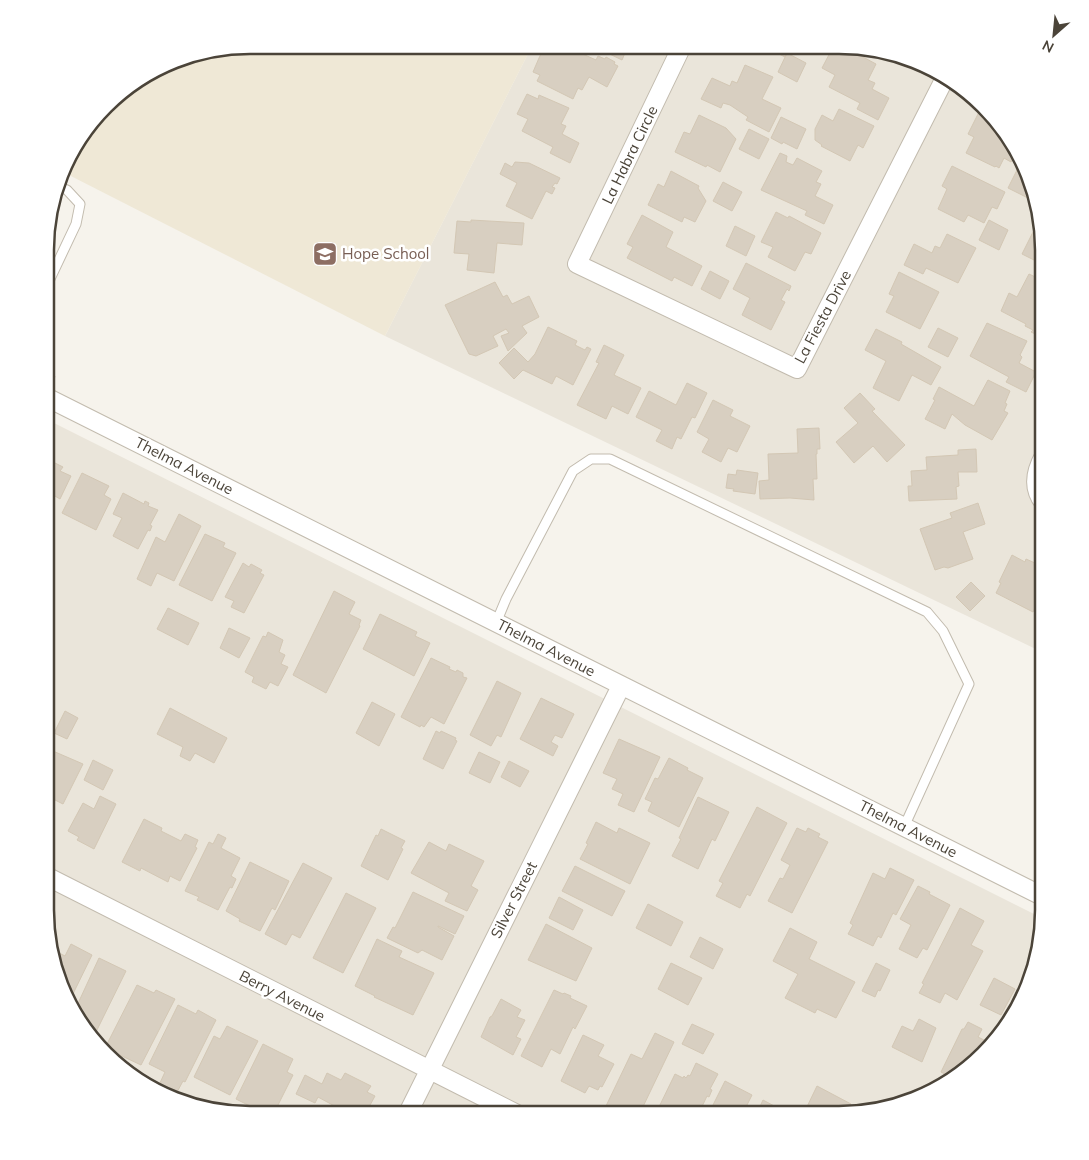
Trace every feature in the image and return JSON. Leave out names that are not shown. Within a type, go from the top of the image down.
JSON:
[{"type":"street","name":"La Habra Circle","points":[[577,264],[678,54]]},
{"type":"street","name":"La Fiesta Drive","points":[[577,264],[798,369],[942,83]]},
{"type":"street","name":"Thelma Avenue","points":[[54,401],[1035,892]]},
{"type":"street","name":"Silver Street","points":[[411,1106],[621,686]]},
{"type":"street","name":"Berry Avenue","points":[[54,880],[501,1106]]},
{"type":"lane","points":[[54,269],[76,224],[80,204],[64,188]]},
{"type":"lane","points":[[496,622],[504,603],[573,471],[591,459],[610,459],[927,612],[943,630],[969,684],[904,827]]},
{"type":"shaded area","name":"Hope School","points":[[237,54],[528,54],[385,336],[69,175],[80,152],[102,121],[131,94],[163,74],[199,60]]},
{"type":"shaded area","points":[[528,54],[852,54],[890,60],[926,74],[968,102],[995,131],[1015,163],[1029,199],[1034,224],[1035,649],[385,336]]},
{"type":"shaded area","points":[[54,423],[1035,914],[1034,936],[1029,961],[1009,1008],[978,1049],[948,1073],[926,1086],[902,1096],[865,1105],[237,1106],[199,1100],[152,1080],[111,1049],[87,1019],[74,997],[64,973],[55,936]]},
{"type":"building","points":[[541,54],[583,54],[596,60],[598,56],[605,59],[606,57],[618,66],[607,87],[589,77],[582,90],[578,88],[573,99],[537,81],[540,75],[533,72]]},
{"type":"building","points":[[610,54],[625,54],[622,60]]},
{"type":"building","points":[[787,54],[806,63],[797,82],[778,72]]},
{"type":"building","points":[[829,54],[858,54],[876,64],[868,80],[875,83],[872,89],[889,98],[878,120],[857,109],[860,103],[829,87],[835,75],[822,68]]},
{"type":"building","points":[[745,65],[773,77],[762,99],[781,108],[769,132],[746,120],[748,117],[730,105],[723,103],[721,108],[701,99],[712,78],[730,86],[732,81],[737,83]]},
{"type":"building","points":[[527,94],[538,99],[539,95],[569,108],[561,124],[566,126],[562,134],[579,143],[570,163],[550,153],[553,147],[522,131],[528,119],[517,114]]},
{"type":"building","points":[[839,109],[874,126],[863,148],[858,145],[850,161],[821,146],[815,140],[815,129],[822,115],[833,121]]},
{"type":"building","points":[[979,112],[1002,141],[1013,159],[1011,162],[1004,158],[999,168],[966,153],[974,137],[968,134]]},
{"type":"building","points":[[699,115],[726,128],[736,139],[720,172],[675,152],[684,132],[690,134]]},
{"type":"building","points":[[781,117],[806,129],[797,149],[771,138]]},
{"type":"building","points":[[749,129],[769,139],[759,159],[739,149]]},
{"type":"building","points":[[780,153],[787,156],[786,162],[793,165],[797,158],[822,171],[816,182],[821,184],[815,196],[833,205],[824,224],[805,215],[807,211],[761,190]]},
{"type":"building","points":[[515,162],[529,163],[560,178],[557,184],[555,183],[552,187],[555,188],[552,194],[546,191],[532,219],[506,206],[517,183],[500,174],[505,163],[512,167]]},
{"type":"building","points":[[952,166],[1005,192],[997,209],[992,207],[984,223],[968,215],[964,222],[938,209],[947,189],[942,186]]},
{"type":"building","points":[[1018,169],[1028,197],[1028,198],[1008,188]]},
{"type":"building","points":[[671,171],[699,186],[698,188],[706,201],[695,222],[684,217],[682,222],[648,205],[658,184],[664,187]]},
{"type":"building","points":[[723,182],[742,192],[732,211],[713,201]]},
{"type":"building","points":[[776,212],[788,218],[789,216],[821,233],[811,254],[805,252],[795,271],[768,257],[773,247],[761,242]]},
{"type":"building","points":[[642,215],[673,232],[666,247],[702,266],[692,286],[674,277],[672,281],[627,258],[633,247],[627,244]]},
{"type":"building","points":[[471,220],[524,223],[522,245],[497,243],[494,273],[467,270],[469,254],[454,253],[457,221],[471,222]]},
{"type":"building","points":[[989,220],[1008,230],[999,250],[979,240]]},
{"type":"building","points":[[735,226],[755,236],[746,256],[726,246]]},
{"type":"building","points":[[1034,229],[1035,260],[1022,254]]},
{"type":"building","points":[[947,234],[976,248],[958,283],[926,268],[923,274],[904,265],[914,244],[932,253],[935,246],[940,248]]},
{"type":"building","points":[[746,263],[791,286],[789,291],[787,289],[781,300],[785,302],[771,330],[742,315],[750,298],[733,289]]},
{"type":"building","points":[[710,271],[729,281],[720,299],[701,289]]},
{"type":"building","points":[[899,272],[939,292],[920,329],[886,312],[894,296],[889,294]]},
{"type":"building","points":[[1029,274],[1035,277],[1035,334],[1031,332],[1033,330],[1025,326],[1026,324],[1001,311],[1009,293],[1017,297]]},
{"type":"building","points":[[495,282],[503,297],[507,295],[512,304],[529,296],[539,317],[522,326],[527,333],[508,351],[501,336],[509,333],[506,329],[493,336],[498,346],[476,356],[469,354],[445,305]]},
{"type":"building","points":[[987,323],[1027,341],[1020,355],[1022,357],[1019,363],[1035,371],[1035,374],[1026,392],[1006,382],[1009,377],[970,356]]},
{"type":"building","points":[[548,327],[577,341],[575,345],[585,350],[587,347],[591,349],[573,385],[556,376],[552,384],[523,370],[514,379],[499,363],[514,348],[528,362],[535,354]]},
{"type":"building","points":[[938,328],[958,338],[948,357],[928,347]]},
{"type":"building","points":[[876,329],[902,342],[901,344],[941,367],[931,385],[912,375],[899,401],[873,388],[886,361],[865,350]]},
{"type":"building","points":[[604,345],[624,355],[614,375],[641,388],[628,414],[612,406],[606,419],[577,405],[599,363],[596,362]]},
{"type":"building","points":[[988,380],[1010,391],[1004,411],[1008,413],[992,440],[965,425],[952,414],[945,429],[925,419],[935,400],[933,399],[939,387],[974,406]]},
{"type":"building","points":[[687,383],[707,393],[695,418],[692,417],[681,439],[677,437],[672,449],[656,441],[662,430],[636,417],[649,391],[676,405]]},
{"type":"building","points":[[860,393],[875,409],[872,411],[905,445],[887,462],[873,446],[854,463],[836,442],[858,423],[844,408]]},
{"type":"building","points":[[713,400],[733,410],[730,416],[750,426],[737,452],[728,448],[721,462],[702,452],[709,439],[697,432]]},
{"type":"building","points":[[819,428],[820,449],[817,449],[816,454],[817,479],[813,479],[814,500],[790,498],[760,499],[759,481],[769,480],[768,454],[798,453],[797,429]]},
{"type":"building","points":[[976,449],[977,472],[958,472],[959,486],[956,487],[957,499],[909,501],[908,486],[912,486],[911,471],[927,470],[926,457],[958,455],[958,450]]},
{"type":"building","points":[[55,463],[63,467],[60,471],[71,476],[60,499],[54,496]]},
{"type":"building","points":[[737,470],[758,473],[755,494],[733,491],[734,489],[726,488],[728,474],[736,475]]},
{"type":"building","points":[[82,473],[109,486],[104,495],[111,499],[96,530],[62,513]]},
{"type":"building","points":[[123,493],[144,504],[145,501],[149,503],[148,506],[158,510],[150,525],[152,526],[150,531],[148,530],[138,549],[113,536],[122,518],[113,514]]},
{"type":"building","points":[[978,503],[985,524],[963,532],[973,559],[948,568],[944,567],[935,570],[920,529],[952,518],[950,513]]},
{"type":"building","points":[[179,514],[201,526],[174,581],[157,573],[151,586],[137,579],[156,537],[165,542]]},
{"type":"building","points":[[205,534],[225,543],[223,547],[236,553],[212,601],[179,585]]},
{"type":"building","points":[[1012,555],[1025,562],[1026,559],[1035,563],[1035,608],[1033,612],[996,593],[1001,583],[999,582]]},
{"type":"building","points":[[243,563],[249,567],[251,564],[262,570],[260,573],[264,575],[244,613],[231,607],[234,601],[225,597]]},
{"type":"building","points":[[971,582],[985,596],[970,611],[956,597]]},
{"type":"building","points":[[334,591],[355,602],[349,614],[361,620],[360,626],[326,693],[293,675]]},
{"type":"building","points":[[168,608],[199,623],[188,645],[157,629]]},
{"type":"building","points":[[380,614],[417,632],[415,636],[430,643],[414,676],[363,649]]},
{"type":"building","points":[[229,628],[250,638],[239,658],[220,648]]},
{"type":"building","points":[[268,632],[283,640],[279,652],[285,655],[281,664],[288,667],[278,686],[270,682],[266,689],[252,682],[254,677],[245,672],[263,636],[266,637]]},
{"type":"building","points":[[431,658],[450,667],[449,669],[463,673],[463,677],[467,678],[444,724],[431,717],[424,727],[421,725],[420,727],[401,717]]},
{"type":"building","points":[[497,681],[521,693],[501,737],[497,735],[491,746],[470,735]]},
{"type":"building","points":[[541,698],[574,714],[562,738],[555,735],[551,742],[558,746],[553,756],[520,739]]},
{"type":"building","points":[[372,702],[395,714],[379,746],[356,733]]},
{"type":"building","points":[[170,708],[227,738],[214,763],[195,753],[190,761],[180,756],[183,747],[157,734]]},
{"type":"building","points":[[65,711],[78,718],[67,739],[54,733]]},
{"type":"building","points":[[436,731],[440,733],[441,731],[456,738],[455,740],[457,741],[443,769],[423,759]]},
{"type":"building","points":[[619,739],[660,757],[634,812],[618,805],[623,794],[612,789],[617,779],[603,773]]},
{"type":"building","points":[[54,751],[83,764],[63,804],[54,800]]},
{"type":"building","points":[[479,752],[500,762],[490,783],[469,773]]},
{"type":"building","points":[[669,758],[703,778],[679,827],[648,811],[652,802],[645,799],[655,778],[658,779]]},
{"type":"building","points":[[93,760],[113,770],[103,790],[84,780]]},
{"type":"building","points":[[509,761],[529,771],[520,787],[501,777]]},
{"type":"building","points":[[100,796],[116,804],[94,849],[77,840],[79,837],[68,831],[83,803],[94,809]]},
{"type":"building","points":[[698,797],[729,812],[715,841],[712,839],[698,869],[672,856]]},
{"type":"building","points":[[757,807],[787,823],[750,896],[747,894],[740,908],[716,896],[723,883],[719,881]]},
{"type":"building","points":[[144,819],[162,828],[161,831],[181,841],[185,834],[198,840],[195,847],[197,848],[180,881],[170,876],[168,882],[141,868],[140,871],[122,862]]},
{"type":"building","points":[[596,822],[617,833],[619,828],[650,843],[630,884],[580,859]]},
{"type":"building","points":[[797,828],[806,832],[808,828],[820,834],[818,837],[828,842],[792,913],[768,901],[780,878],[783,879],[790,865],[781,860]]},
{"type":"building","points":[[381,829],[405,841],[388,880],[361,866],[376,835],[378,836]]},
{"type":"building","points":[[218,834],[226,838],[221,848],[240,858],[231,876],[236,879],[218,910],[197,900],[199,897],[185,891],[209,842],[213,844]]},
{"type":"building","points":[[429,842],[446,851],[449,844],[484,861],[471,886],[478,890],[467,911],[445,901],[449,893],[411,873]]},
{"type":"building","points":[[250,862],[289,881],[275,910],[272,908],[260,931],[239,921],[240,919],[226,911]]},
{"type":"building","points":[[303,863],[332,878],[300,938],[292,934],[286,945],[265,934]]},
{"type":"building","points":[[575,866],[625,891],[612,916],[562,891]]},
{"type":"building","points":[[890,868],[914,880],[896,915],[893,913],[881,938],[878,936],[873,946],[848,934],[853,925],[850,923],[873,873],[885,879]]},
{"type":"building","points":[[918,886],[950,905],[927,950],[923,948],[917,958],[899,949],[911,925],[900,919]]},
{"type":"building","points":[[413,892],[464,916],[455,934],[438,926],[454,936],[442,960],[422,950],[418,953],[387,938],[393,927],[395,928]]},
{"type":"building","points":[[346,893],[376,908],[343,973],[313,958]]},
{"type":"building","points":[[559,897],[583,910],[573,930],[549,918]]},
{"type":"building","points":[[648,904],[683,922],[671,946],[636,928]]},
{"type":"building","points":[[960,908],[984,921],[971,945],[983,951],[957,1000],[945,993],[940,1003],[919,993],[924,984],[922,983]]},
{"type":"building","points":[[546,924],[592,948],[576,981],[528,960]]},
{"type":"building","points":[[790,928],[817,942],[809,959],[855,982],[836,1018],[817,1009],[815,1013],[785,998],[798,974],[773,961]]},
{"type":"building","points":[[700,937],[723,949],[713,969],[690,957]]},
{"type":"building","points":[[377,939],[402,951],[399,957],[434,973],[413,1015],[355,986]]},
{"type":"building","points":[[71,944],[92,955],[73,994],[59,953],[65,956]]},
{"type":"building","points":[[99,958],[126,971],[96,1032],[78,1004]]},
{"type":"building","points":[[671,963],[702,978],[688,1005],[658,989]]},
{"type":"building","points":[[876,963],[890,970],[875,997],[862,991]]},
{"type":"building","points":[[994,978],[1015,989],[1001,1015],[980,1005]]},
{"type":"building","points":[[137,985],[154,993],[156,990],[175,999],[141,1065],[115,1053],[107,1044]]},
{"type":"building","points":[[554,990],[571,996],[570,998],[587,1006],[575,1029],[573,1027],[560,1054],[551,1049],[542,1067],[521,1056]]},
{"type":"building","points":[[501,999],[521,1010],[517,1017],[525,1020],[516,1037],[521,1039],[513,1055],[481,1037]]},
{"type":"building","points":[[178,1005],[196,1014],[198,1010],[216,1020],[185,1082],[183,1081],[177,1092],[159,1084],[165,1072],[149,1064]]},
{"type":"building","points":[[919,1019],[936,1028],[922,1062],[892,1047],[902,1026],[913,1031]]},
{"type":"building","points":[[968,1022],[982,1029],[978,1037],[985,1041],[968,1058],[946,1074],[941,1072],[962,1029],[964,1029]]},
{"type":"building","points":[[692,1024],[714,1034],[703,1054],[682,1044]]},
{"type":"building","points":[[227,1026],[258,1041],[230,1095],[194,1077],[214,1036],[220,1039]]},
{"type":"building","points":[[655,1033],[674,1042],[643,1106],[606,1106],[631,1054],[642,1059]]},
{"type":"building","points":[[583,1035],[604,1045],[598,1056],[614,1064],[602,1087],[600,1086],[598,1090],[589,1086],[585,1093],[561,1081]]},
{"type":"building","points":[[263,1044],[293,1059],[287,1072],[293,1075],[278,1106],[250,1106],[236,1099]]},
{"type":"building","points":[[696,1063],[718,1074],[710,1089],[712,1090],[709,1097],[707,1096],[702,1106],[659,1106],[675,1074],[683,1078],[684,1076],[686,1078],[688,1075],[690,1076]]},
{"type":"building","points":[[327,1073],[341,1080],[345,1073],[371,1086],[367,1092],[375,1096],[370,1106],[334,1106],[318,1097],[315,1103],[296,1094],[305,1075],[322,1084]]},
{"type":"building","points":[[725,1081],[752,1095],[746,1106],[712,1106]]},
{"type":"building","points":[[817,1086],[851,1104],[850,1106],[807,1106]]},
{"type":"building","points":[[763,1100],[774,1106],[760,1106]]},
{"type":"place","name":"Hope School","points":[[325,254]]}]
